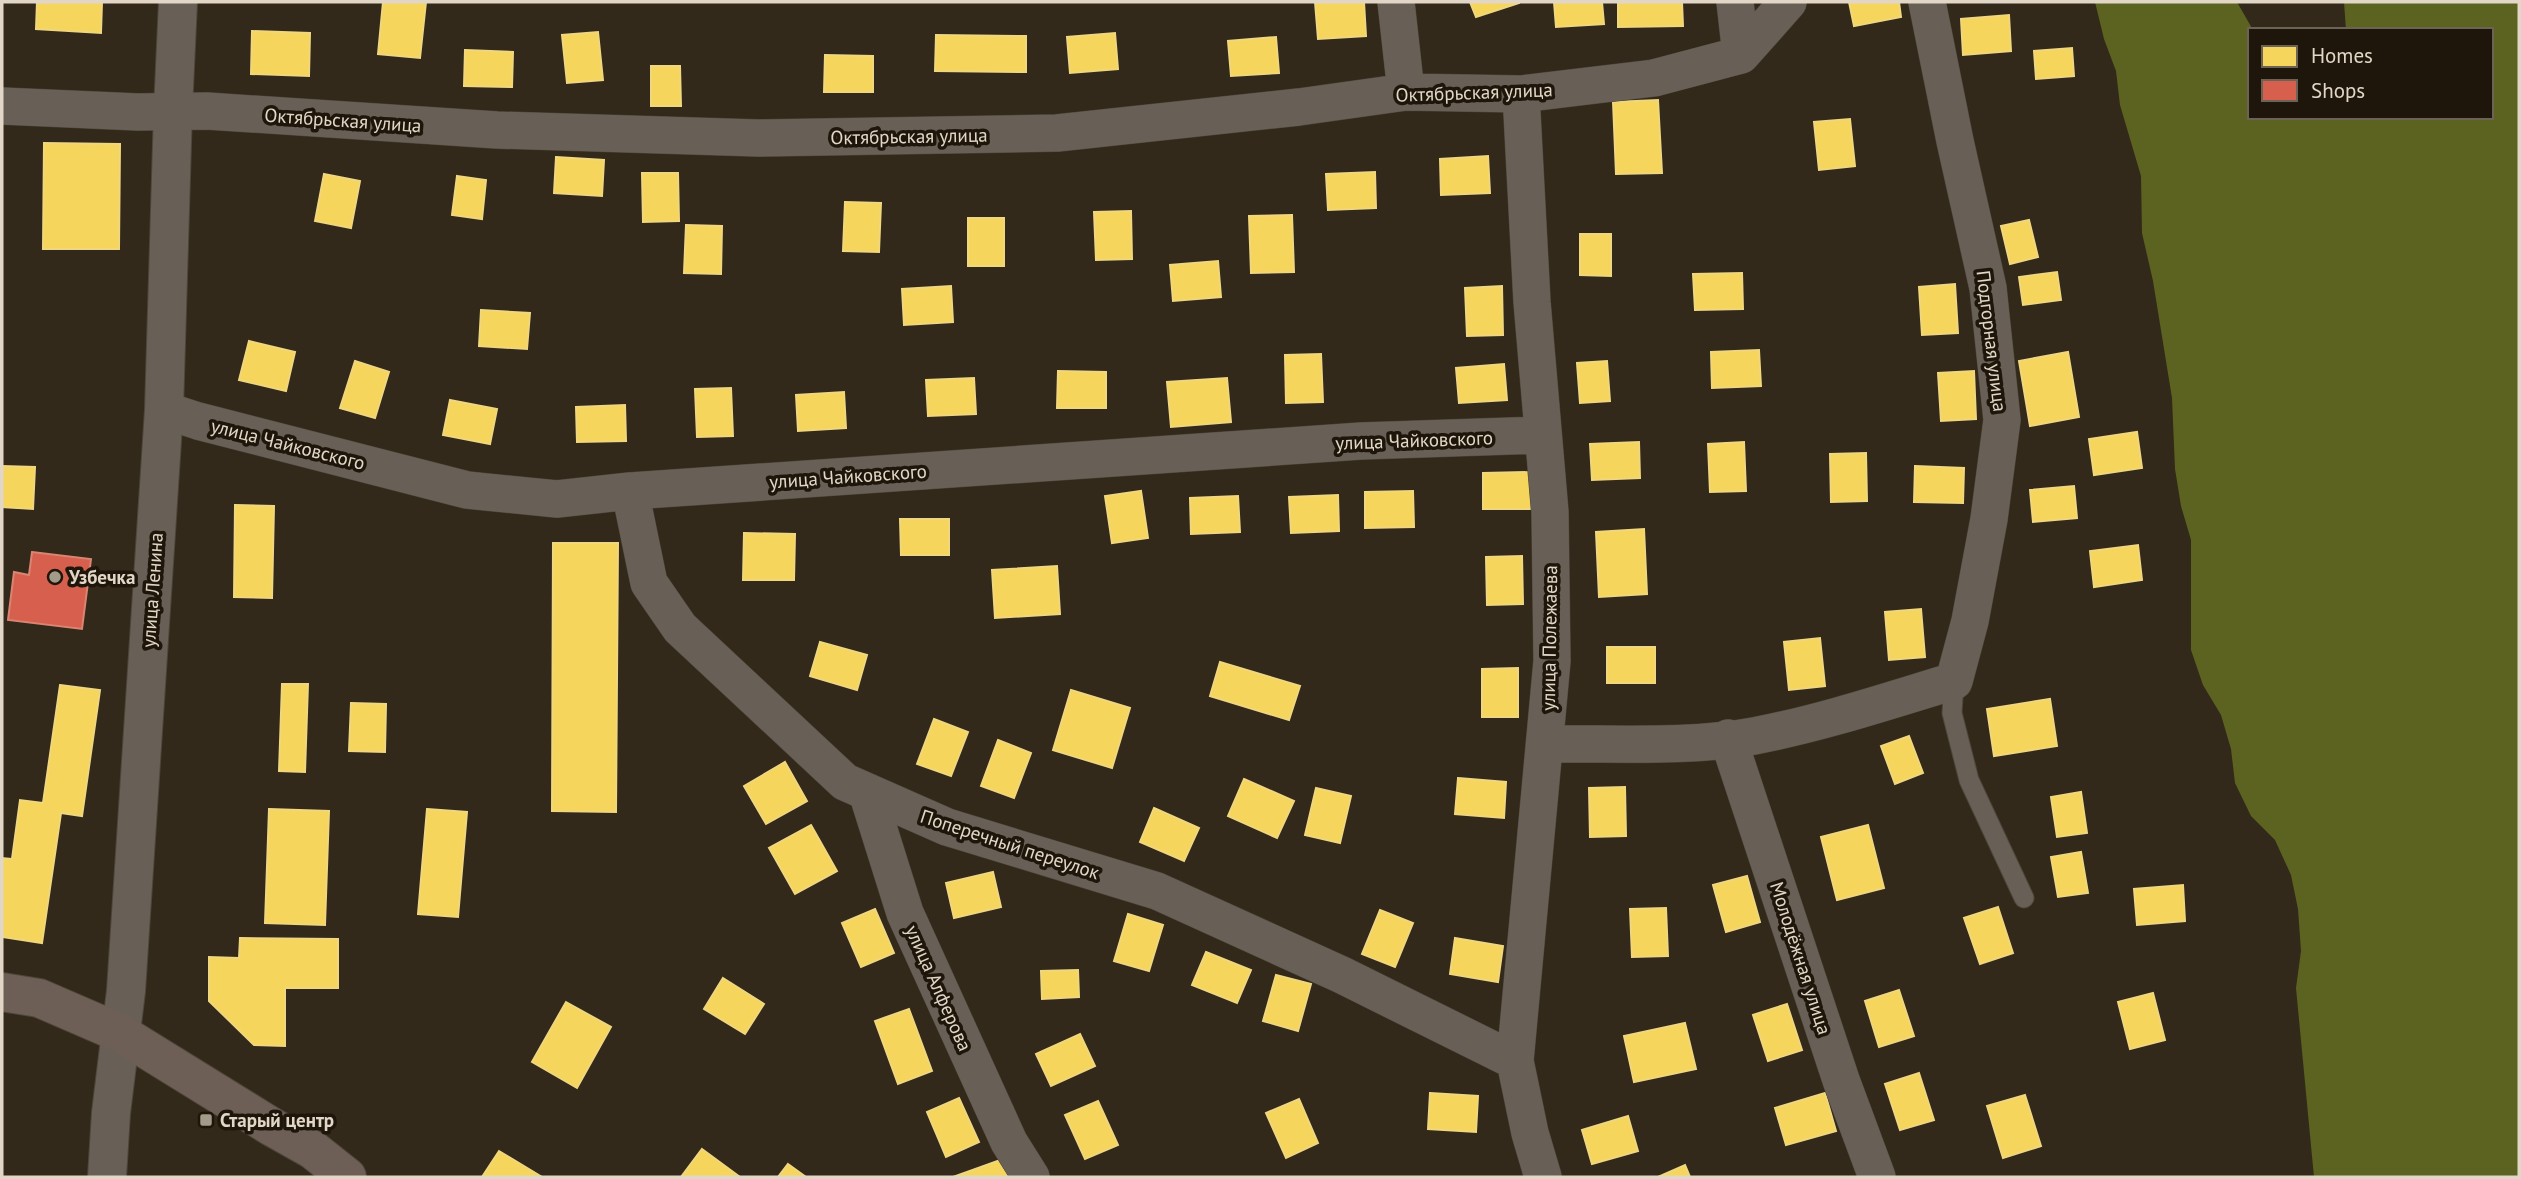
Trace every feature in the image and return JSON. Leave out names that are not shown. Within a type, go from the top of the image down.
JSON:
[{"type":"main road","points":[[2,992],[39,998],[120,1033],[313,1150],[347,1177]]},
{"type":"street","name":"улица Ленина","points":[[107,1177],[111,1113],[126,991],[164,410],[178,2]]},
{"type":"street","points":[[1396,2],[1406,92]]},
{"type":"street","points":[[1735,2],[1741,55]]},
{"type":"street","points":[[1741,55],[1788,2]]},
{"type":"street","name":"Подгорная улица","points":[[1927,2],[1988,288],[2002,420],[1989,519],[1970,621],[1954,681]]},
{"type":"street","name":"Октябрьская улица","points":[[2,106],[138,112],[173,110],[497,130],[758,138],[1057,133],[1299,107],[1406,92],[1521,94],[1654,78],[1741,55]]},
{"type":"street","name":"улица Полежаева","points":[[1521,94],[1532,302],[1550,512],[1552,662],[1515,1061],[1530,1133],[1543,1177]]},
{"type":"street","name":"улица Чайковского","points":[[164,410],[467,490],[557,499],[631,491],[1361,441],[1543,435]]},
{"type":"street","name":"Поперечный переулок","points":[[631,491],[649,583],[680,628],[845,782],[947,827],[1157,891],[1342,975],[1515,1061]]},
{"type":"street","points":[[1546,744],[1670,743],[1752,736],[1858,710],[1954,681]]},
{"type":"street","name":"Молодёжная улица","points":[[1728,738],[1841,1080],[1877,1177]]},
{"type":"street","name":"улица Алферова","points":[[867,792],[905,913],[1009,1142],[1031,1177]]},
{"type":"lane","name":"Подгорная улица","points":[[1954,681],[1952,713],[1969,780],[2025,898]]},
{"type":"green space","points":[[2095,2],[2237,2],[2252,28],[2248,28],[2248,119],[2493,119],[2493,28],[2346,28],[2344,2],[2519,2],[2519,1177],[2314,1177],[2296,988],[2301,951],[2298,909],[2291,875],[2275,840],[2251,816],[2235,783],[2231,749],[2221,715],[2203,685],[2191,650],[2191,540],[2181,506],[2175,469],[2172,398],[2153,281],[2142,233],[2141,176],[2120,105],[2116,71],[2104,39]]},
{"type":"building: Homes","points":[[37,2],[102,2],[101,33],[36,29]]},
{"type":"building: Homes","points":[[383,2],[426,2],[420,58],[378,54]]},
{"type":"building: Homes","points":[[1315,2],[1364,2],[1366,36],[1318,39]]},
{"type":"building: Homes","points":[[1470,2],[1519,2],[1519,3],[1476,17]]},
{"type":"building: Homes","points":[[1554,2],[1602,2],[1604,24],[1556,27]]},
{"type":"building: Homes","points":[[1618,2],[1682,2],[1683,26],[1618,27]]},
{"type":"building: Homes","points":[[1849,2],[1899,2],[1901,17],[1854,26]]},
{"type":"building: Homes","points":[[2009,15],[2011,51],[1963,55],[1961,19]]},
{"type":"building: Homes","points":[[252,31],[310,33],[309,76],[251,74]]},
{"type":"building: Homes","points":[[598,32],[603,80],[567,83],[562,35]]},
{"type":"building: Homes","points":[[1115,33],[1118,69],[1070,73],[1067,37]]},
{"type":"building: Homes","points":[[936,35],[1026,36],[1026,72],[935,71]]},
{"type":"building: Homes","points":[[1276,37],[1279,73],[1231,76],[1228,41]]},
{"type":"building: Homes","points":[[2072,48],[2074,76],[2036,79],[2034,51]]},
{"type":"building: Homes","points":[[465,50],[513,52],[512,87],[464,86]]},
{"type":"building: Homes","points":[[825,55],[873,56],[873,92],[824,92]]},
{"type":"building: Homes","points":[[651,66],[680,66],[681,106],[651,106]]},
{"type":"building: Homes","points":[[1658,100],[1662,173],[1616,174],[1613,102]]},
{"type":"building: Homes","points":[[1850,119],[1855,166],[1819,170],[1814,122]]},
{"type":"building: Homes","points":[[44,143],[120,144],[119,249],[43,249]]},
{"type":"building: Homes","points":[[1488,156],[1490,193],[1441,195],[1440,159]]},
{"type":"building: Homes","points":[[556,157],[604,160],[602,196],[554,193]]},
{"type":"building: Homes","points":[[1375,172],[1376,208],[1328,210],[1326,174]]},
{"type":"building: Homes","points":[[642,173],[678,173],[679,221],[643,222]]},
{"type":"building: Homes","points":[[324,174],[360,181],[351,228],[315,221]]},
{"type":"building: Homes","points":[[457,176],[486,180],[482,219],[452,215]]},
{"type":"building: Homes","points":[[845,202],[881,203],[879,252],[843,251]]},
{"type":"building: Homes","points":[[1131,211],[1132,259],[1096,260],[1094,212]]},
{"type":"building: Homes","points":[[1292,215],[1294,272],[1251,273],[1249,216]]},
{"type":"building: Homes","points":[[968,218],[1004,218],[1004,266],[968,266]]},
{"type":"building: Homes","points":[[2029,220],[2038,257],[2010,264],[2001,226]]},
{"type":"building: Homes","points":[[686,225],[722,226],[721,274],[684,273]]},
{"type":"building: Homes","points":[[1580,234],[1611,234],[1611,276],[1580,275]]},
{"type":"building: Homes","points":[[1218,261],[1221,297],[1173,301],[1170,265]]},
{"type":"building: Homes","points":[[2057,272],[2061,300],[2023,305],[2019,277]]},
{"type":"building: Homes","points":[[1742,273],[1743,309],[1695,310],[1693,274]]},
{"type":"building: Homes","points":[[1955,284],[1958,333],[1922,335],[1919,287]]},
{"type":"building: Homes","points":[[951,286],[953,322],[904,325],[902,289]]},
{"type":"building: Homes","points":[[1502,286],[1503,335],[1467,336],[1465,288]]},
{"type":"building: Homes","points":[[481,310],[530,313],[527,349],[479,346]]},
{"type":"building: Homes","points":[[249,341],[295,352],[286,391],[239,380]]},
{"type":"building: Homes","points":[[1759,350],[1761,386],[1712,388],[1711,352]]},
{"type":"building: Homes","points":[[2068,352],[2079,417],[2030,426],[2019,361]]},
{"type":"building: Homes","points":[[1321,354],[1323,402],[1286,403],[1285,355]]},
{"type":"building: Homes","points":[[355,361],[389,372],[375,418],[340,408]]},
{"type":"building: Homes","points":[[1607,361],[1610,401],[1580,403],[1577,363]]},
{"type":"building: Homes","points":[[1504,364],[1507,400],[1459,403],[1456,368]]},
{"type":"building: Homes","points":[[1058,371],[1106,372],[1106,408],[1057,408]]},
{"type":"building: Homes","points":[[1974,371],[1976,419],[1941,421],[1938,373]]},
{"type":"building: Homes","points":[[974,378],[976,414],[928,416],[926,380]]},
{"type":"building: Homes","points":[[1227,378],[1231,422],[1171,427],[1167,382]]},
{"type":"building: Homes","points":[[731,388],[733,436],[697,437],[695,389]]},
{"type":"building: Homes","points":[[844,392],[846,428],[798,431],[796,395]]},
{"type":"building: Homes","points":[[450,400],[497,409],[490,444],[443,435]]},
{"type":"building: Homes","points":[[625,405],[626,441],[577,442],[576,407]]},
{"type":"building: Homes","points":[[2137,432],[2142,468],[2094,475],[2089,439]]},
{"type":"building: Homes","points":[[1639,442],[1640,478],[1592,480],[1590,444]]},
{"type":"building: Homes","points":[[1744,442],[1746,491],[1710,492],[1708,444]]},
{"type":"building: Homes","points":[[1866,453],[1867,501],[1831,502],[1830,454]]},
{"type":"building: Homes","points":[[2,466],[35,467],[33,509],[2,507]]},
{"type":"building: Homes","points":[[1915,466],[1964,468],[1963,503],[1914,502]]},
{"type":"building: Homes","points":[[1531,472],[1531,509],[1483,509],[1483,473]]},
{"type":"building: Homes","points":[[2074,486],[2077,518],[2033,522],[2030,490]]},
{"type":"building: Homes","points":[[1141,491],[1148,538],[1112,543],[1105,496]]},
{"type":"building: Homes","points":[[1413,491],[1414,527],[1365,528],[1365,492]]},
{"type":"building: Homes","points":[[1338,495],[1339,531],[1291,533],[1289,497]]},
{"type":"building: Homes","points":[[1238,496],[1240,532],[1191,534],[1190,498]]},
{"type":"building: Homes","points":[[235,505],[274,506],[272,598],[234,597]]},
{"type":"building: Homes","points":[[900,519],[949,519],[949,555],[901,555]]},
{"type":"building: Homes","points":[[1644,529],[1647,594],[1599,597],[1596,532]]},
{"type":"building: Homes","points":[[744,533],[795,534],[794,580],[743,580]]},
{"type":"building: Homes","points":[[553,543],[618,543],[616,812],[552,811]]},
{"type":"building: Homes","points":[[2138,545],[2142,580],[2094,587],[2090,551]]},
{"type":"building: Homes","points":[[1522,556],[1523,604],[1487,605],[1486,557]]},
{"type":"building: Homes","points":[[1057,566],[1060,614],[995,618],[992,570]]},
{"type":"building: Homes","points":[[1921,609],[1925,657],[1889,660],[1885,612]]},
{"type":"building: Homes","points":[[1820,638],[1825,686],[1789,690],[1784,642]]},
{"type":"building: Homes","points":[[820,642],[867,655],[857,690],[810,676]]},
{"type":"building: Homes","points":[[1607,647],[1655,647],[1655,683],[1607,683]]},
{"type":"building: Homes","points":[[1220,662],[1300,686],[1289,720],[1210,696]]},
{"type":"building: Homes","points":[[1518,668],[1518,717],[1482,717],[1482,669]]},
{"type":"building: Homes","points":[[282,684],[308,684],[305,772],[279,771]]},
{"type":"building: Homes","points":[[60,685],[100,690],[82,816],[61,813],[42,943],[2,937],[2,858],[12,859],[20,800],[43,803]]},
{"type":"building: Homes","points":[[1071,690],[1130,708],[1112,768],[1053,750]]},
{"type":"building: Homes","points":[[2050,699],[2057,746],[1994,756],[1987,709]]},
{"type":"building: Homes","points":[[351,703],[386,704],[385,752],[349,751]]},
{"type":"building: Homes","points":[[934,719],[968,732],[951,776],[917,764]]},
{"type":"building: Homes","points":[[1909,736],[1923,773],[1895,784],[1881,746]]},
{"type":"building: Homes","points":[[998,740],[1031,753],[1014,798],[981,786]]},
{"type":"building: Homes","points":[[785,762],[807,801],[766,824],[744,786]]},
{"type":"building: Homes","points":[[1458,778],[1506,782],[1504,818],[1455,814]]},
{"type":"building: Homes","points":[[1244,779],[1294,801],[1277,838],[1228,816]]},
{"type":"building: Homes","points":[[1625,787],[1626,836],[1590,837],[1589,788]]},
{"type":"building: Homes","points":[[1316,788],[1351,796],[1340,843],[1305,835]]},
{"type":"building: Homes","points":[[2081,792],[2087,833],[2057,837],[2051,797]]},
{"type":"building: Homes","points":[[1154,808],[1199,828],[1184,861],[1140,842]]},
{"type":"building: Homes","points":[[269,809],[329,811],[325,925],[265,923]]},
{"type":"building: Homes","points":[[427,809],[467,812],[458,917],[418,914]]},
{"type":"building: Homes","points":[[811,825],[837,871],[795,894],[769,848]]},
{"type":"building: Homes","points":[[1868,825],[1884,888],[1837,900],[1821,837]]},
{"type":"building: Homes","points":[[2081,852],[2088,893],[2058,897],[2051,857]]},
{"type":"building: Homes","points":[[993,872],[1001,907],[954,918],[946,883]]},
{"type":"building: Homes","points":[[1747,876],[1760,922],[1726,932],[1713,885]]},
{"type":"building: Homes","points":[[2183,885],[2185,921],[2137,925],[2134,889]]},
{"type":"building: Homes","points":[[1998,907],[2013,953],[1980,964],[1964,918]]},
{"type":"building: Homes","points":[[1666,908],[1668,956],[1632,957],[1630,909]]},
{"type":"building: Homes","points":[[875,909],[894,953],[861,967],[842,923]]},
{"type":"building: Homes","points":[[1380,910],[1413,923],[1395,967],[1362,954]]},
{"type":"building: Homes","points":[[1128,914],[1163,925],[1149,971],[1114,961]]},
{"type":"building: Homes","points":[[240,938],[338,939],[338,988],[285,988],[285,1046],[254,1045],[209,1001],[209,957],[239,958]]},
{"type":"building: Homes","points":[[1455,938],[1503,946],[1498,982],[1450,974]]},
{"type":"building: Homes","points":[[1206,952],[1251,970],[1237,1003],[1192,985]]},
{"type":"building: Homes","points":[[1078,970],[1079,997],[1042,999],[1041,971]]},
{"type":"building: Homes","points":[[1276,975],[1311,984],[1298,1031],[1263,1021]]},
{"type":"building: Homes","points":[[723,978],[764,1004],[745,1034],[704,1009]]},
{"type":"building: Homes","points":[[1899,990],[1914,1036],[1879,1047],[1865,1001]]},
{"type":"building: Homes","points":[[2153,993],[2165,1040],[2130,1049],[2118,1002]]},
{"type":"building: Homes","points":[[566,1002],[611,1027],[577,1088],[532,1062]]},
{"type":"building: Homes","points":[[1787,1004],[1802,1050],[1768,1061],[1753,1015]]},
{"type":"building: Homes","points":[[909,1009],[932,1071],[898,1084],[875,1021]]},
{"type":"building: Homes","points":[[1685,1023],[1696,1069],[1634,1082],[1624,1036]]},
{"type":"building: Homes","points":[[1080,1034],[1095,1066],[1051,1086],[1036,1054]]},
{"type":"building: Homes","points":[[1919,1073],[1934,1120],[1900,1130],[1885,1084]]},
{"type":"building: Homes","points":[[1430,1093],[1478,1096],[1476,1132],[1428,1129]]},
{"type":"building: Homes","points":[[1825,1093],[1836,1131],[1786,1145],[1775,1108]]},
{"type":"building: Homes","points":[[2025,1095],[2041,1146],[2003,1158],[1987,1106]]},
{"type":"building: Homes","points":[[959,1098],[979,1142],[946,1157],[927,1112]]},
{"type":"building: Homes","points":[[1299,1099],[1318,1143],[1286,1158],[1266,1113]]},
{"type":"building: Homes","points":[[1098,1101],[1118,1145],[1085,1159],[1065,1115]]},
{"type":"building: Homes","points":[[1628,1116],[1638,1151],[1592,1164],[1582,1130]]},
{"type":"building: Homes","points":[[702,1149],[740,1177],[681,1177]]},
{"type":"building: Homes","points":[[499,1151],[542,1177],[482,1177]]},
{"type":"building: Homes","points":[[1003,1159],[1010,1177],[953,1177]]},
{"type":"building: Homes","points":[[788,1164],[806,1177],[778,1177]]},
{"type":"building: Homes","points":[[1685,1165],[1690,1177],[1658,1177]]},
{"type":"building: Shops","points":[[32,552],[91,559],[82,629],[8,620],[14,572],[29,575]]},
{"type":"place","name":"Узбечка","points":[[55,577]]},
{"type":"place","name":"Старый центр","points":[[206,1120]]}]
